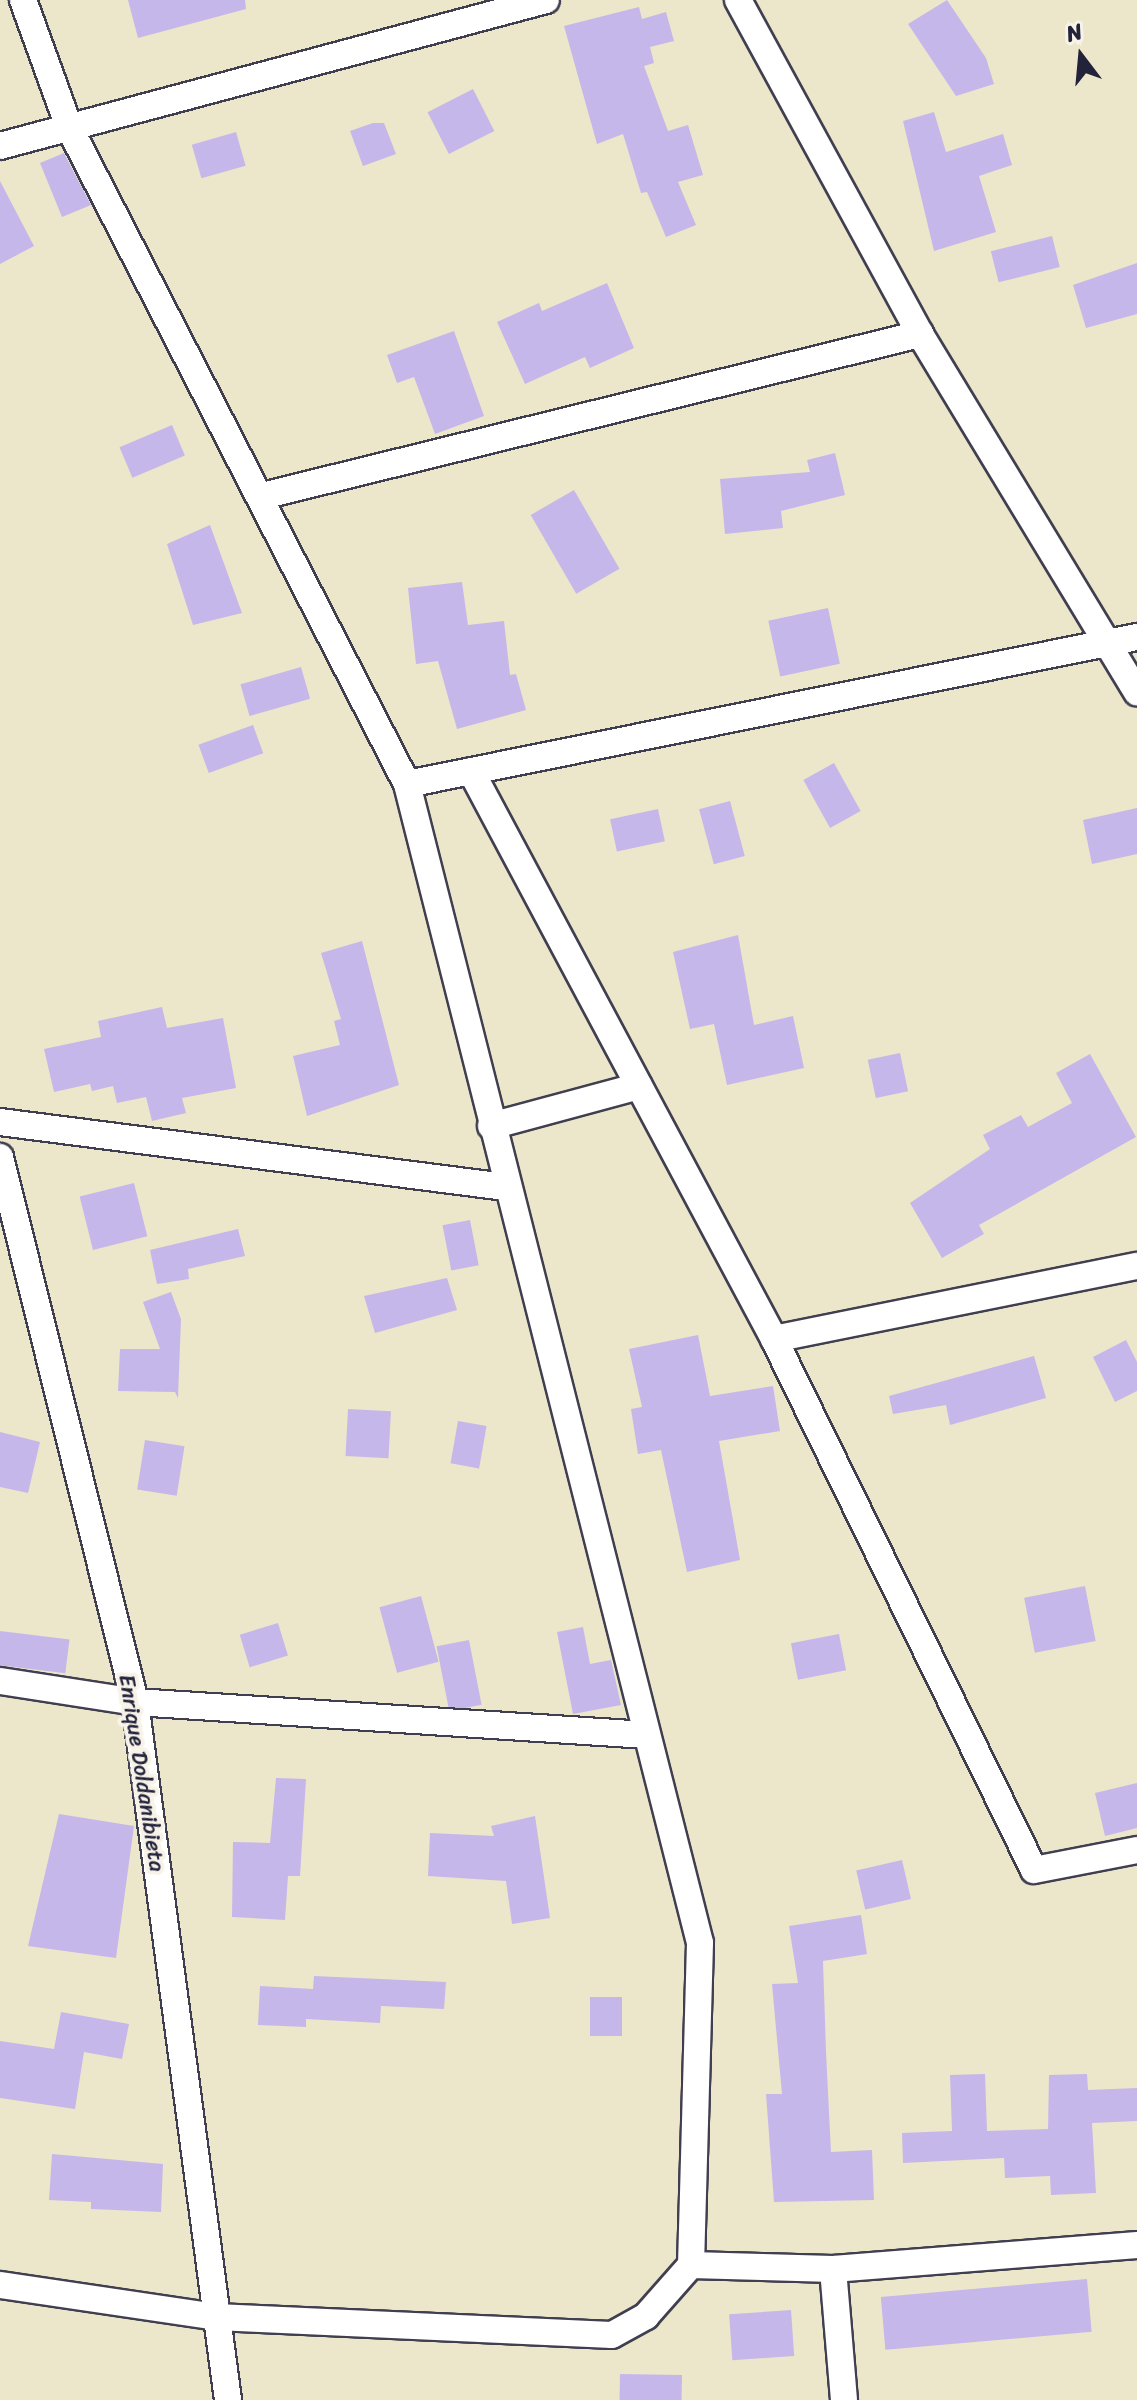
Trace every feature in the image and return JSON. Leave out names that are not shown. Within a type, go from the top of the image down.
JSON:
[{"type":"street","points":[[0,2285],[216,2317],[612,2335],[646,2316],[691,2265],[700,1943],[505,1187],[407,784],[262,496],[69,127],[23,0]]},
{"type":"street","points":[[0,146],[546,0]]},
{"type":"street","points":[[738,0],[920,334],[1110,643],[1137,693]]},
{"type":"street","points":[[262,496],[920,334]]},
{"type":"street","points":[[407,784],[1137,637]]},
{"type":"street","points":[[471,771],[774,1339],[1034,1870],[1137,1850]]},
{"type":"street","points":[[491,1126],[639,1086]]},
{"type":"street","points":[[0,1122],[505,1187]]},
{"type":"street","name":"Enrique Doldanibieta","points":[[0,1157],[135,1702],[228,2400]]},
{"type":"street","points":[[774,1339],[1137,1266]]},
{"type":"street","points":[[0,1681],[135,1702],[646,1735]]},
{"type":"street","points":[[691,2265],[833,2269],[1137,2245]]},
{"type":"street","points":[[833,2269],[844,2400]]},
{"type":"building","points":[[128,0],[245,0],[246,9],[138,38]]},
{"type":"building","points":[[947,0],[986,58],[994,84],[956,96],[908,24]]},
{"type":"building","points":[[639,7],[642,19],[666,12],[674,41],[650,47],[654,63],[644,66],[668,131],[688,125],[703,175],[678,182],[696,225],[666,237],[647,192],[641,193],[623,134],[597,144],[564,26]]},
{"type":"building","points":[[473,89],[494,131],[449,154],[428,112]]},
{"type":"building","points":[[934,112],[946,152],[1003,134],[1012,165],[979,176],[996,232],[934,251],[903,121]]},
{"type":"building","points":[[373,123],[384,123],[396,154],[363,166],[350,131]]},
{"type":"building","points":[[236,132],[246,166],[201,178],[192,145]]},
{"type":"building","points":[[64,153],[91,205],[62,217],[40,163]]},
{"type":"building","points":[[0,181],[34,246],[0,264]]},
{"type":"building","points":[[1052,236],[1060,267],[999,282],[991,251]]},
{"type":"building","points":[[1137,263],[1137,314],[1086,328],[1073,285]]},
{"type":"building","points":[[607,283],[634,348],[590,368],[585,357],[525,384],[497,322],[539,303],[542,311]]},
{"type":"building","points":[[454,331],[484,416],[435,434],[414,377],[397,383],[387,355]]},
{"type":"building","points":[[172,425],[185,455],[132,478],[120,447]]},
{"type":"building","points":[[835,453],[845,495],[781,511],[783,528],[725,534],[720,479],[810,472],[807,460]]},
{"type":"building","points":[[574,490],[620,569],[576,594],[531,515]]},
{"type":"building","points":[[210,525],[242,613],[193,625],[167,544]]},
{"type":"building","points":[[462,582],[468,625],[504,621],[510,675],[516,674],[526,710],[457,729],[438,661],[416,664],[408,588]]},
{"type":"building","points":[[828,608],[840,664],[780,676],[768,621]]},
{"type":"building","points":[[301,667],[310,699],[250,716],[240,684]]},
{"type":"building","points":[[253,725],[263,753],[209,773],[198,745]]},
{"type":"building","points":[[834,763],[861,811],[830,828],[803,780]]},
{"type":"building","points":[[730,801],[745,856],[714,864],[699,809]]},
{"type":"building","points":[[1137,808],[1137,854],[1092,864],[1083,820]]},
{"type":"building","points":[[658,809],[665,841],[617,851],[610,819]]},
{"type":"building","points":[[738,935],[754,1025],[793,1016],[804,1068],[727,1085],[714,1024],[690,1029],[673,952]]},
{"type":"building","points":[[362,941],[399,1085],[307,1116],[293,1056],[340,1045],[334,1021],[341,1019],[321,953]]},
{"type":"building","points":[[162,1007],[167,1028],[223,1018],[236,1088],[182,1098],[186,1113],[152,1121],[146,1097],[117,1103],[113,1086],[92,1091],[90,1084],[54,1092],[44,1049],[101,1037],[98,1021]]},
{"type":"building","points":[[900,1053],[908,1091],[876,1098],[868,1060]]},
{"type":"building","points":[[1090,1054],[1136,1137],[979,1225],[984,1234],[942,1258],[910,1203],[990,1149],[983,1135],[1021,1115],[1028,1127],[1072,1103],[1056,1073]]},
{"type":"building","points":[[134,1183],[147,1236],[93,1250],[80,1197]]},
{"type":"building","points":[[470,1220],[479,1265],[451,1270],[443,1225]]},
{"type":"building","points":[[238,1229],[245,1256],[188,1269],[189,1279],[157,1284],[150,1250]]},
{"type":"building","points":[[447,1278],[457,1310],[375,1333],[364,1296]]},
{"type":"building","points":[[171,1292],[181,1319],[178,1398],[175,1392],[118,1391],[120,1349],[160,1349],[143,1302]]},
{"type":"building","points":[[698,1335],[710,1396],[773,1386],[780,1431],[719,1441],[740,1560],[687,1572],[661,1450],[638,1454],[631,1409],[642,1407],[629,1349]]},
{"type":"building","points":[[1126,1340],[1137,1362],[1137,1391],[1115,1402],[1093,1357]]},
{"type":"building","points":[[1034,1356],[1046,1398],[950,1425],[946,1405],[893,1414],[889,1396]]},
{"type":"building","points":[[348,1409],[391,1411],[388,1458],[346,1456]]},
{"type":"building","points":[[458,1421],[487,1426],[479,1468],[451,1463]]},
{"type":"building","points":[[0,1432],[40,1442],[28,1493],[0,1487]]},
{"type":"building","points":[[145,1440],[185,1446],[177,1496],[137,1489]]},
{"type":"building","points":[[1085,1586],[1096,1641],[1035,1653],[1024,1598]]},
{"type":"building","points":[[421,1596],[439,1662],[397,1673],[379,1607]]},
{"type":"building","points":[[278,1623],[288,1656],[250,1667],[240,1635]]},
{"type":"building","points":[[583,1627],[590,1664],[611,1660],[621,1705],[573,1714],[557,1632]]},
{"type":"building","points":[[0,1631],[69,1640],[65,1673],[0,1665]]},
{"type":"building","points":[[839,1634],[846,1670],[798,1680],[791,1643]]},
{"type":"building","points":[[469,1640],[482,1705],[449,1711],[437,1646]]},
{"type":"building","points":[[276,1778],[306,1779],[300,1876],[288,1876],[285,1920],[232,1917],[233,1842],[270,1843]]},
{"type":"building","points":[[1137,1783],[1137,1828],[1105,1836],[1095,1793]]},
{"type":"building","points":[[59,1814],[134,1826],[116,1958],[28,1946]]},
{"type":"building","points":[[535,1816],[550,1918],[512,1924],[506,1881],[428,1876],[430,1833],[494,1836],[491,1826]]},
{"type":"building","points":[[902,1860],[911,1899],[865,1910],[856,1871]]},
{"type":"building","points":[[861,1915],[867,1954],[823,1961],[826,2052],[831,2152],[872,2150],[874,2200],[774,2202],[766,2094],[782,2094],[772,1984],[798,1983],[789,1926]]},
{"type":"building","points":[[314,1976],[446,1982],[444,2009],[381,2006],[380,2023],[306,2019],[306,2027],[258,2025],[260,1986],[313,1989]]},
{"type":"building","points":[[590,1997],[622,1997],[622,2036],[590,2036]]},
{"type":"building","points":[[61,2012],[129,2024],[122,2059],[84,2052],[75,2109],[0,2098],[0,2041],[54,2049]]},
{"type":"building","points":[[985,2074],[987,2131],[1048,2129],[1049,2075],[1087,2074],[1088,2090],[1137,2088],[1137,2121],[1092,2123],[1096,2193],[1051,2195],[1050,2176],[1005,2178],[1004,2158],[903,2163],[902,2133],[952,2131],[950,2075]]},
{"type":"building","points":[[52,2154],[163,2164],[161,2212],[91,2209],[91,2202],[49,2200]]},
{"type":"building","points":[[1087,2279],[1092,2332],[885,2350],[881,2297]]},
{"type":"building","points":[[791,2310],[794,2356],[732,2360],[729,2314]]},
{"type":"building","points":[[620,2374],[682,2375],[682,2400],[620,2400]]}]
